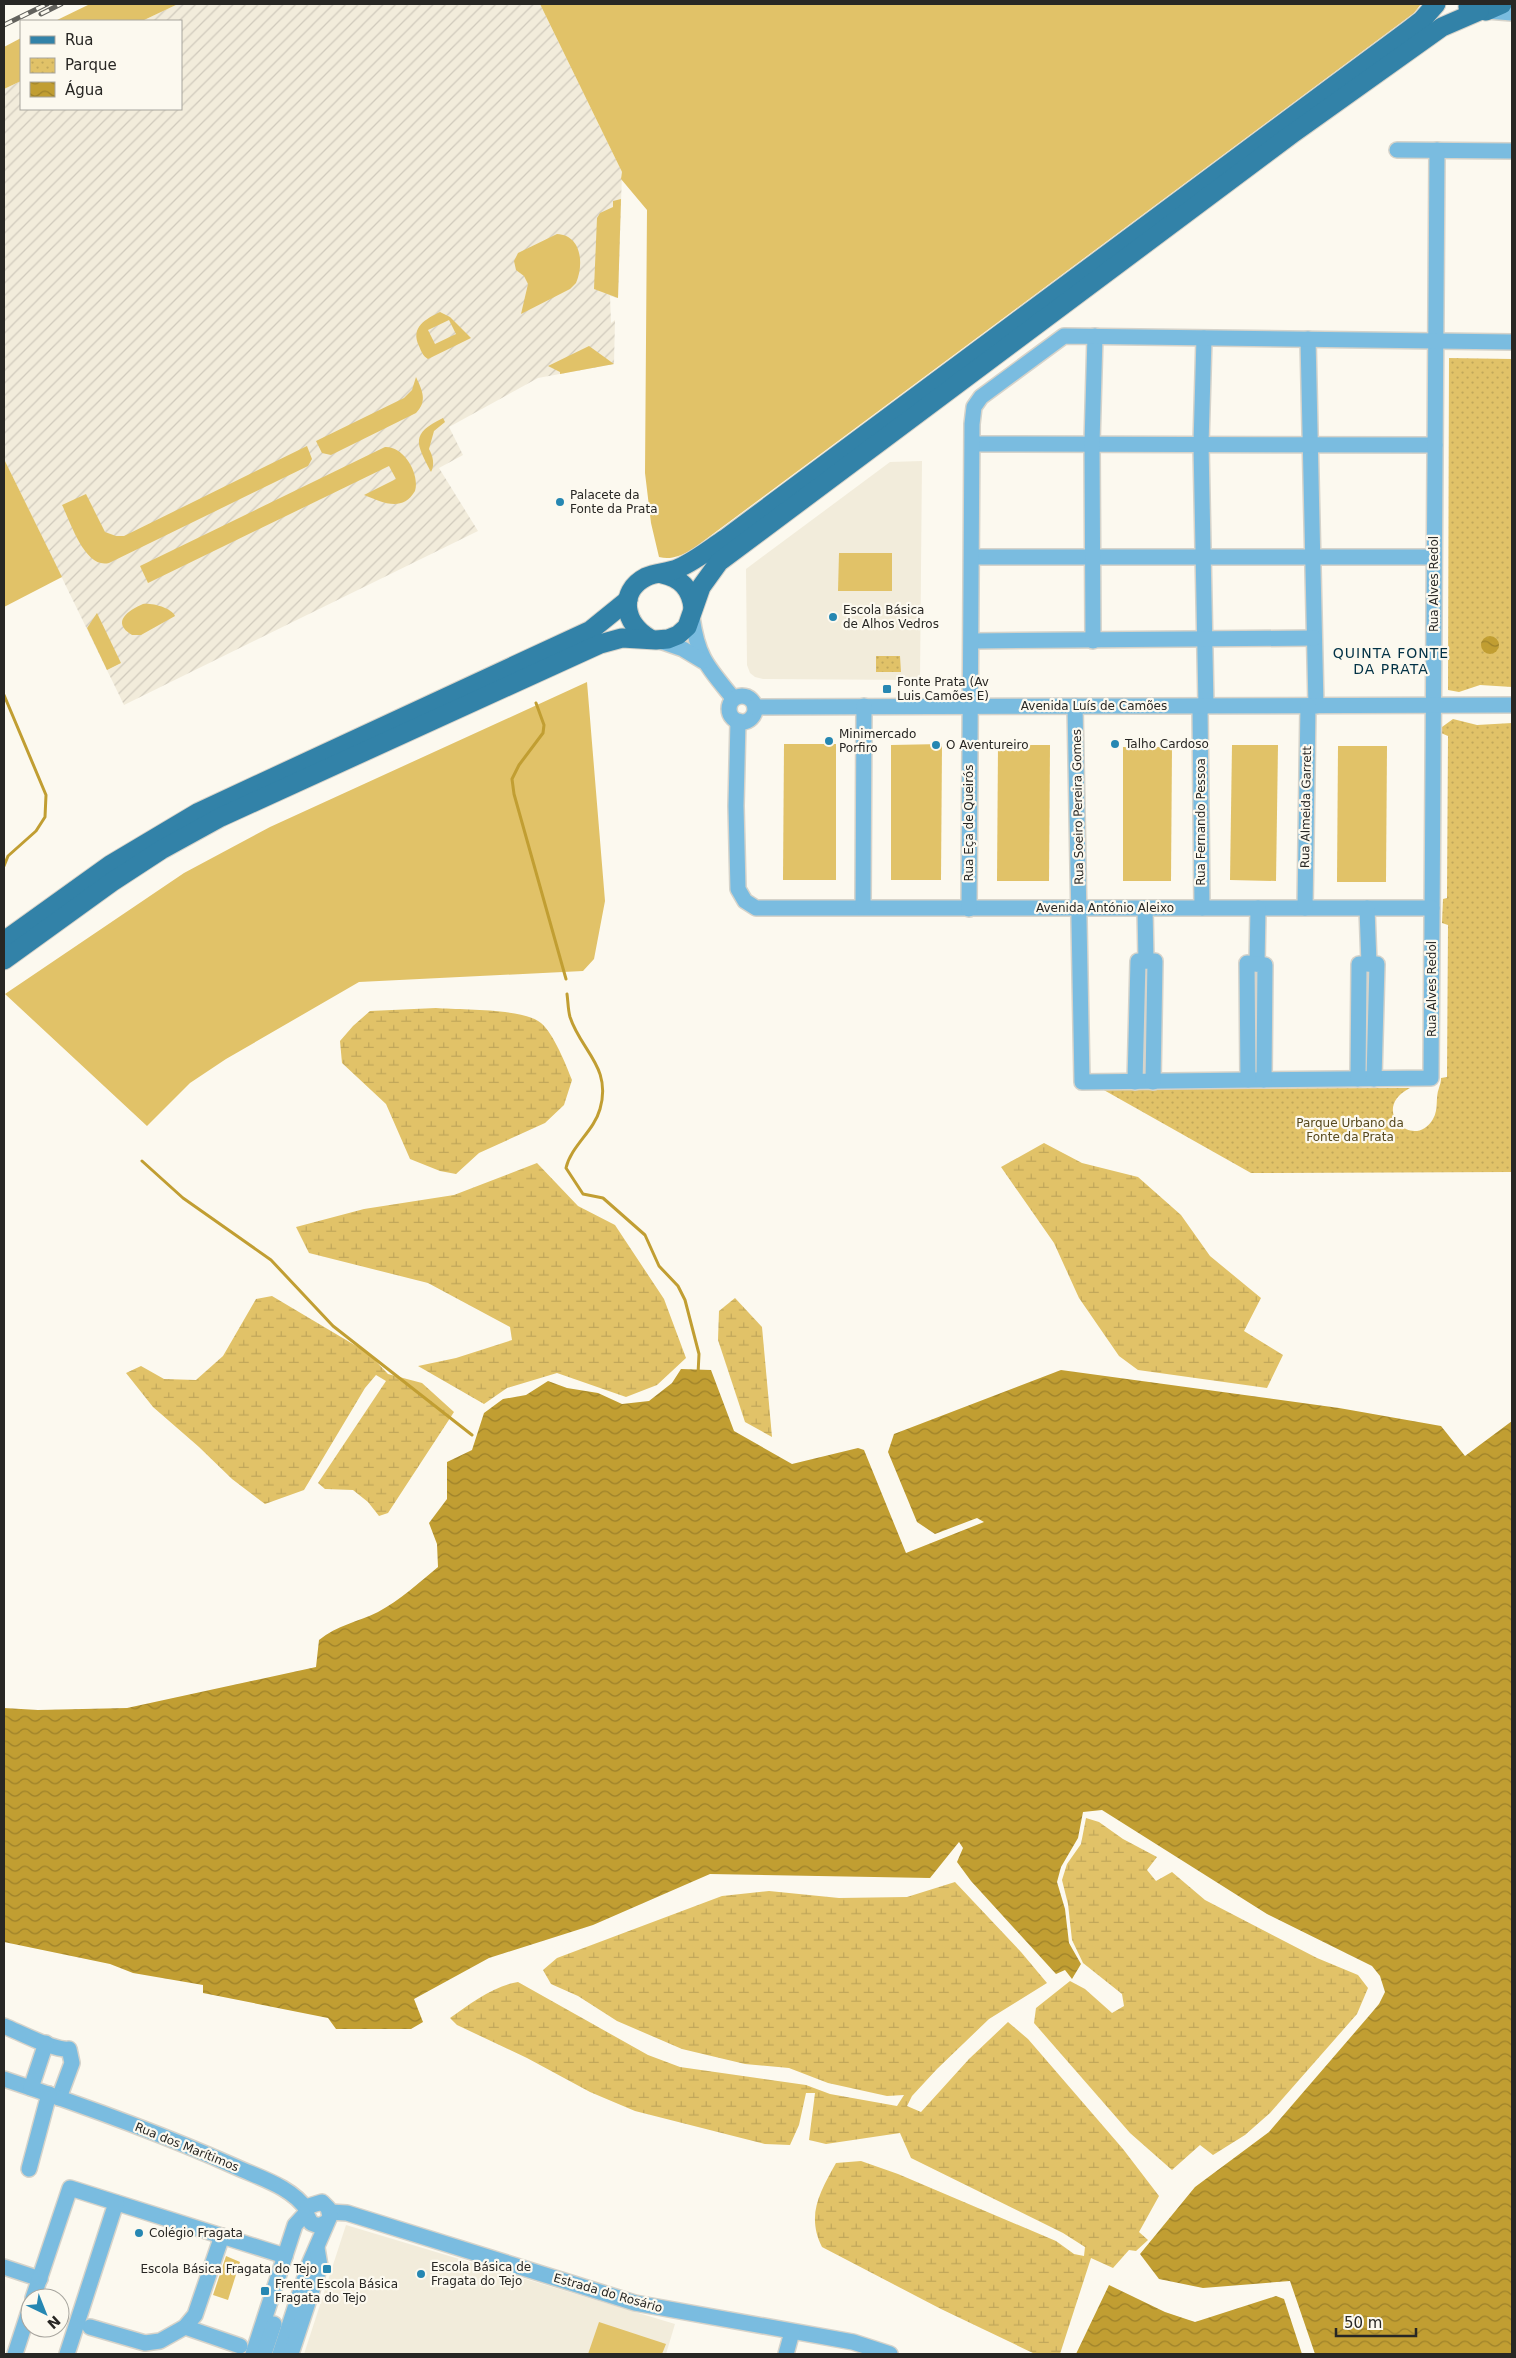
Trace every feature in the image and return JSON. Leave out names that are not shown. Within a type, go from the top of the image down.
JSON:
[{"type":"main road","points":[[4,941],[110,865],[199,812],[591,630],[628,600],[636,584],[646,577],[680,568],[740,527],[1409,30],[1422,20],[1436,4]]},
{"type":"main road","points":[[4,960],[112,882],[161,850],[221,817],[581,652],[622,638],[668,639],[678,635],[686,627],[710,573],[719,562],[1300,129],[1442,27],[1483,7]]},
{"type":"main road","points":[[662,574],[681,581],[688,589],[692,612]]},
{"type":"main road","points":[[628,600],[628,612],[631,623],[639,633],[653,639]]},
{"type":"street","points":[[1483,7],[1512,13]]},
{"type":"street","points":[[1397,150],[1512,151]]},
{"type":"street","name":"Rua Alves Redol","points":[[1374,1079],[1431,1078],[1437,341],[1436,150]]},
{"type":"street","name":"Rua Eça de Queirós","points":[[969,909],[972,444],[974,407],[981,397],[1064,336],[1512,342]]},
{"type":"street","points":[[1093,641],[1092,443],[1096,336]]},
{"type":"street","name":"Rua Fernando Pessoa","points":[[1202,908],[1204,639],[1201,444],[1204,338]]},
{"type":"street","name":"Rua Almeida Garrett","points":[[1305,908],[1314,638],[1308,339]]},
{"type":"street","points":[[972,444],[1435,445]]},
{"type":"street","points":[[972,557],[1434,557]]},
{"type":"street","points":[[692,612],[694,633],[703,661]]},
{"type":"street","points":[[972,641],[1314,638]]},
{"type":"street","points":[[653,639],[683,649],[703,661],[733,698]]},
{"type":"street","points":[[748,697],[755,707],[750,718],[738,722],[729,714],[729,705],[733,698],[748,697]]},
{"type":"street","points":[[863,907],[864,706]]},
{"type":"street","name":"Rua Soeiro Pereira Gomes","points":[[1075,706],[1082,1082],[1136,1082]]},
{"type":"street","name":"Avenida Luís de Camões","points":[[755,707],[1512,706]]},
{"type":"street","name":"Avenida António Aleixo","points":[[738,722],[736,796],[738,889],[740,895],[750,905],[763,908],[969,909],[1432,908]]},
{"type":"street","points":[[1144,908],[1146,961]]},
{"type":"street","points":[[1257,964],[1258,908]]},
{"type":"street","points":[[1366,908],[1369,964]]},
{"type":"street","points":[[1153,1082],[1155,961],[1138,961],[1136,1082],[1153,1082],[1248,1080],[1374,1079],[1376,964],[1358,964],[1358,1079]]},
{"type":"street","points":[[1248,1080],[1247,963],[1265,964],[1264,1080]]},
{"type":"street","points":[[4,2026],[46,2043],[65,2049],[69,2048],[72,2063],[54,2096],[29,2169]]},
{"type":"street","points":[[31,2088],[46,2043]]},
{"type":"street","name":"Rua dos Marítimos","points":[[4,2079],[184,2144],[295,2196],[307,2214]]},
{"type":"street","points":[[37,2288],[70,2188],[285,2256]]},
{"type":"street","name":"Estrada do Rosário","points":[[307,2214],[313,2203],[322,2202],[328,2217],[347,2213],[635,2302],[853,2342],[890,2354]]},
{"type":"street","points":[[66,2354],[116,2203]]},
{"type":"street","points":[[253,2354],[295,2225],[307,2214]]},
{"type":"street","points":[[264,2354],[307,2214]]},
{"type":"street","points":[[280,2354],[310,2262],[328,2217]]},
{"type":"street","points":[[90,2327],[158,2348],[185,2327],[195,2315],[222,2236]]},
{"type":"street","points":[[291,2354],[320,2266],[317,2248]]},
{"type":"street","points":[[4,2267],[40,2279]]},
{"type":"street","points":[[185,2327],[240,2346]]},
{"type":"street","points":[[786,2354],[792,2332]]},
{"type":"street","points":[[15,2354],[20,2338]]},
{"type":"shaded area","points":[[178,4],[540,4],[622,172],[618,298],[610,296],[611,323],[615,320],[614,364],[538,378],[449,427],[463,455],[439,468],[478,531],[124,705],[4,459],[4,89],[20,81],[20,110],[182,110],[182,20],[144,20]]},
{"type":"shaded area","name":"Escola Básica de Alhos Vedros","points":[[922,461],[920,680],[763,679],[755,677],[750,673],[747,665],[746,569],[890,462]]},
{"type":"shaded area","name":"Escola Básica de Fragata do Tejo","points":[[346,2225],[675,2324],[666,2354],[304,2354]]},
{"type":"green space","points":[[90,4],[178,4],[144,20],[57,20]]},
{"type":"green space","points":[[540,4],[1421,4],[1414,13],[690,551],[679,556],[667,558],[659,557],[651,523],[645,473],[647,210],[621,179],[622,172]]},
{"type":"green space","points":[[20,39],[20,81],[4,89],[4,47]]},
{"type":"green space","points":[[621,199],[618,298],[594,289],[597,218],[600,213],[613,207],[613,201]]},
{"type":"green space","points":[[557,234],[572,240],[579,252],[580,268],[576,283],[570,289],[521,314],[528,284],[524,276],[516,270],[514,261],[518,253]]},
{"type":"green space","points":[[440,312],[450,317],[471,338],[428,359],[423,355],[417,339],[418,329],[421,324]],"holes":[[[449,320],[456,334],[435,344],[428,330]]]},
{"type":"green space","points":[[589,346],[614,364],[560,374],[560,372],[548,366]]},
{"type":"green space","points":[[1449,358],[1512,359],[1512,687],[1480,685],[1459,692],[1448,690]]},
{"type":"green space","points":[[416,377],[422,391],[423,400],[420,409],[416,413],[331,455],[322,453],[316,441],[404,398],[412,390]]},
{"type":"green space","points":[[443,418],[445,422],[434,431],[429,449],[433,461],[431,472],[422,454],[419,440],[425,429]]},
{"type":"green space","points":[[307,446],[312,459],[308,466],[109,563],[100,563],[86,552],[74,533],[62,505],[86,494],[105,532],[116,536],[124,536]]},
{"type":"green space","points":[[385,447],[398,451],[413,469],[416,484],[415,491],[404,502],[398,504],[385,503],[364,495],[396,479],[389,466],[148,583],[140,566]]},
{"type":"green space","points":[[4,459],[62,577],[4,607]]},
{"type":"green space","points":[[839,553],[892,553],[892,591],[838,591]]},
{"type":"green space","points":[[143,604],[161,607],[170,611],[175,616],[141,635],[132,635],[122,626],[122,621],[128,613]]},
{"type":"green space","points":[[97,613],[121,663],[107,670],[87,628]]},
{"type":"green space","points":[[876,656],[900,656],[901,672],[876,672]]},
{"type":"green space","points":[[587,682],[605,901],[594,959],[583,971],[359,982],[226,1059],[190,1083],[147,1126],[5,994],[184,873],[270,827]]},
{"type":"green space","name":"Parque Urbano da Fonte da Prata","points":[[1453,719],[1477,725],[1512,723],[1512,1172],[1251,1173],[1102,1089],[1410,1088],[1398,1097],[1393,1106],[1394,1116],[1399,1124],[1406,1129],[1415,1131],[1425,1128],[1435,1115],[1441,1078],[1447,1077],[1448,925],[1442,923],[1443,899],[1447,898],[1448,736],[1441,733],[1442,727]]},
{"type":"green space","points":[[784,744],[836,744],[836,880],[783,880]]},
{"type":"green space","points":[[942,744],[941,880],[891,880],[891,745]]},
{"type":"green space","points":[[998,745],[1050,745],[1049,881],[997,881]]},
{"type":"green space","points":[[1232,745],[1278,745],[1276,881],[1230,880]]},
{"type":"green space","points":[[1338,746],[1387,746],[1386,882],[1337,882]]},
{"type":"green space","points":[[1123,747],[1172,747],[1171,881],[1123,881]]},
{"type":"green space","points":[[436,1008],[506,1012],[532,1018],[541,1023],[550,1034],[572,1080],[564,1105],[545,1123],[479,1153],[456,1174],[440,1171],[410,1159],[386,1104],[342,1063],[340,1041],[370,1011]]},
{"type":"green space","points":[[1044,1143],[1082,1163],[1138,1177],[1181,1215],[1210,1256],[1261,1298],[1244,1331],[1283,1355],[1267,1388],[1138,1370],[1119,1356],[1079,1298],[1054,1243],[1001,1167]]},
{"type":"green space","points":[[537,1163],[578,1206],[615,1225],[664,1299],[686,1358],[657,1385],[626,1397],[557,1373],[507,1388],[484,1404],[418,1366],[456,1358],[512,1340],[510,1327],[428,1283],[309,1253],[296,1227],[364,1209],[454,1195]]},
{"type":"green space","points":[[272,1296],[368,1353],[388,1374],[422,1383],[454,1412],[388,1513],[379,1516],[368,1502],[353,1490],[325,1489],[318,1483],[386,1381],[376,1375],[365,1388],[304,1490],[265,1504],[232,1479],[153,1407],[126,1373],[141,1366],[164,1379],[196,1380],[223,1356],[256,1299]]},
{"type":"green space","points":[[735,1298],[762,1327],[772,1437],[745,1422],[718,1340],[719,1311]]},
{"type":"green space","points":[[1086,1818],[1099,1822],[1123,1839],[1157,1857],[1147,1870],[1156,1881],[1172,1872],[1205,1900],[1317,1958],[1358,1975],[1368,1988],[1357,2014],[1270,2113],[1245,2135],[1213,2155],[1200,2145],[1172,2170],[1130,2133],[1034,2023],[1036,2008],[1070,1981],[1085,1989],[1112,2013],[1124,2006],[1122,1994],[1083,1963],[1072,1940],[1068,1904],[1062,1880],[1067,1864],[1081,1844]]},
{"type":"green space","points":[[955,1882],[1021,1952],[1047,1983],[989,2019],[937,2069],[912,2096],[907,2106],[921,2112],[969,2059],[1008,2022],[1028,2039],[1123,2149],[1159,2196],[1139,2232],[1148,2240],[1136,2251],[1129,2250],[1113,2268],[1091,2258],[1060,2354],[1035,2354],[941,2309],[822,2247],[815,2224],[815,2214],[820,2194],[836,2163],[861,2161],[898,2174],[1056,2241],[1074,2254],[1084,2256],[1085,2247],[1063,2233],[911,2158],[900,2133],[826,2144],[809,2140],[815,2093],[806,2093],[799,2125],[790,2145],[765,2144],[635,2111],[590,2092],[527,2058],[457,2025],[450,2018],[491,1991],[518,1982],[648,2055],[680,2067],[806,2085],[830,2094],[897,2106],[904,2095],[887,2096],[828,2083],[789,2068],[745,2064],[682,2049],[617,2021],[578,1996],[551,1984],[543,1970],[557,1958],[722,1896],[769,1891],[839,1898],[907,1897]]},
{"type":"green space","points":[[226,2256],[240,2262],[228,2300],[213,2295]]},
{"type":"green space","points":[[599,2322],[666,2344],[662,2354],[588,2354]]},
{"type":"water","points":[[1486,636],[1494,636],[1499,641],[1497,652],[1486,654],[1481,649],[1481,641]]},
{"type":"water","points":[[681,1369],[711,1370],[734,1431],[792,1464],[858,1448],[864,1450],[906,1553],[984,1522],[977,1518],[935,1534],[917,1522],[888,1452],[894,1434],[1061,1370],[1339,1408],[1441,1426],[1465,1456],[1512,1421],[1512,2354],[1315,2354],[1290,2281],[1203,2288],[1159,2279],[1140,2254],[1195,2187],[1269,2132],[1379,2004],[1385,1992],[1380,1976],[1372,1966],[1267,1914],[1102,1810],[1083,1812],[1078,1838],[1061,1867],[1057,1882],[1065,1909],[1069,1943],[1081,1964],[1072,1979],[1065,1970],[1056,1974],[971,1881],[957,1862],[963,1848],[959,1842],[930,1878],[710,1874],[593,1925],[489,1958],[414,1999],[423,2022],[411,2029],[336,2029],[328,2018],[203,1993],[203,1985],[133,1973],[110,1964],[4,1942],[4,1708],[38,1710],[127,1708],[316,1667],[319,1640],[333,1631],[378,1612],[409,1591],[438,1567],[437,1544],[429,1523],[447,1499],[447,1462],[472,1450],[484,1413],[503,1399],[526,1395],[548,1381],[567,1388],[598,1393],[622,1404],[649,1401],[672,1383]]},
{"type":"water","points":[[1109,2285],[1165,2312],[1195,2322],[1276,2296],[1284,2299],[1302,2354],[1076,2354]]},
{"type":"waterway","points":[[4,695],[46,795],[45,817],[36,831],[8,856],[4,866]]},
{"type":"waterway","points":[[536,703],[544,725],[543,733],[519,765],[512,779],[514,794],[566,979]]},
{"type":"waterway","points":[[567,994],[570,1017],[599,1070],[603,1094],[597,1117],[573,1153],[566,1168],[583,1194],[603,1198],[645,1235],[659,1266],[678,1286],[685,1300],[699,1354],[698,1374]]},
{"type":"waterway","points":[[142,1161],[183,1198],[271,1260],[333,1326],[472,1435]]},
{"type":"railway","points":[[4,25],[47,4]]},
{"type":"railway","points":[[41,14],[61,4]]},
{"type":"place","name":"Palacete da Fonte da Prata","points":[[560,502]]},
{"type":"place","name":"Escola Básica de Alhos Vedros","points":[[833,617]]},
{"type":"place","name":"Fonte Prata (Av Luis Camões E)","points":[[887,689]]},
{"type":"place","name":"Minimercado Porfiro","points":[[829,741]]},
{"type":"place","name":"Talho Cardoso","points":[[1115,744]]},
{"type":"place","name":"O Aventureiro","points":[[936,745]]},
{"type":"place","name":"Colégio Fragata","points":[[139,2233]]},
{"type":"place","name":"Escola Básica Fragata do Tejo","points":[[327,2269]]},
{"type":"place","name":"Escola Básica de Fragata do Tejo","points":[[421,2274]]},
{"type":"place","name":"Frente Escola Básica Fragata do Tejo","points":[[265,2291]]},
{"type":"district","name":"QUINTA FONTE DA PRATA","points":[[1391,662]]}]
